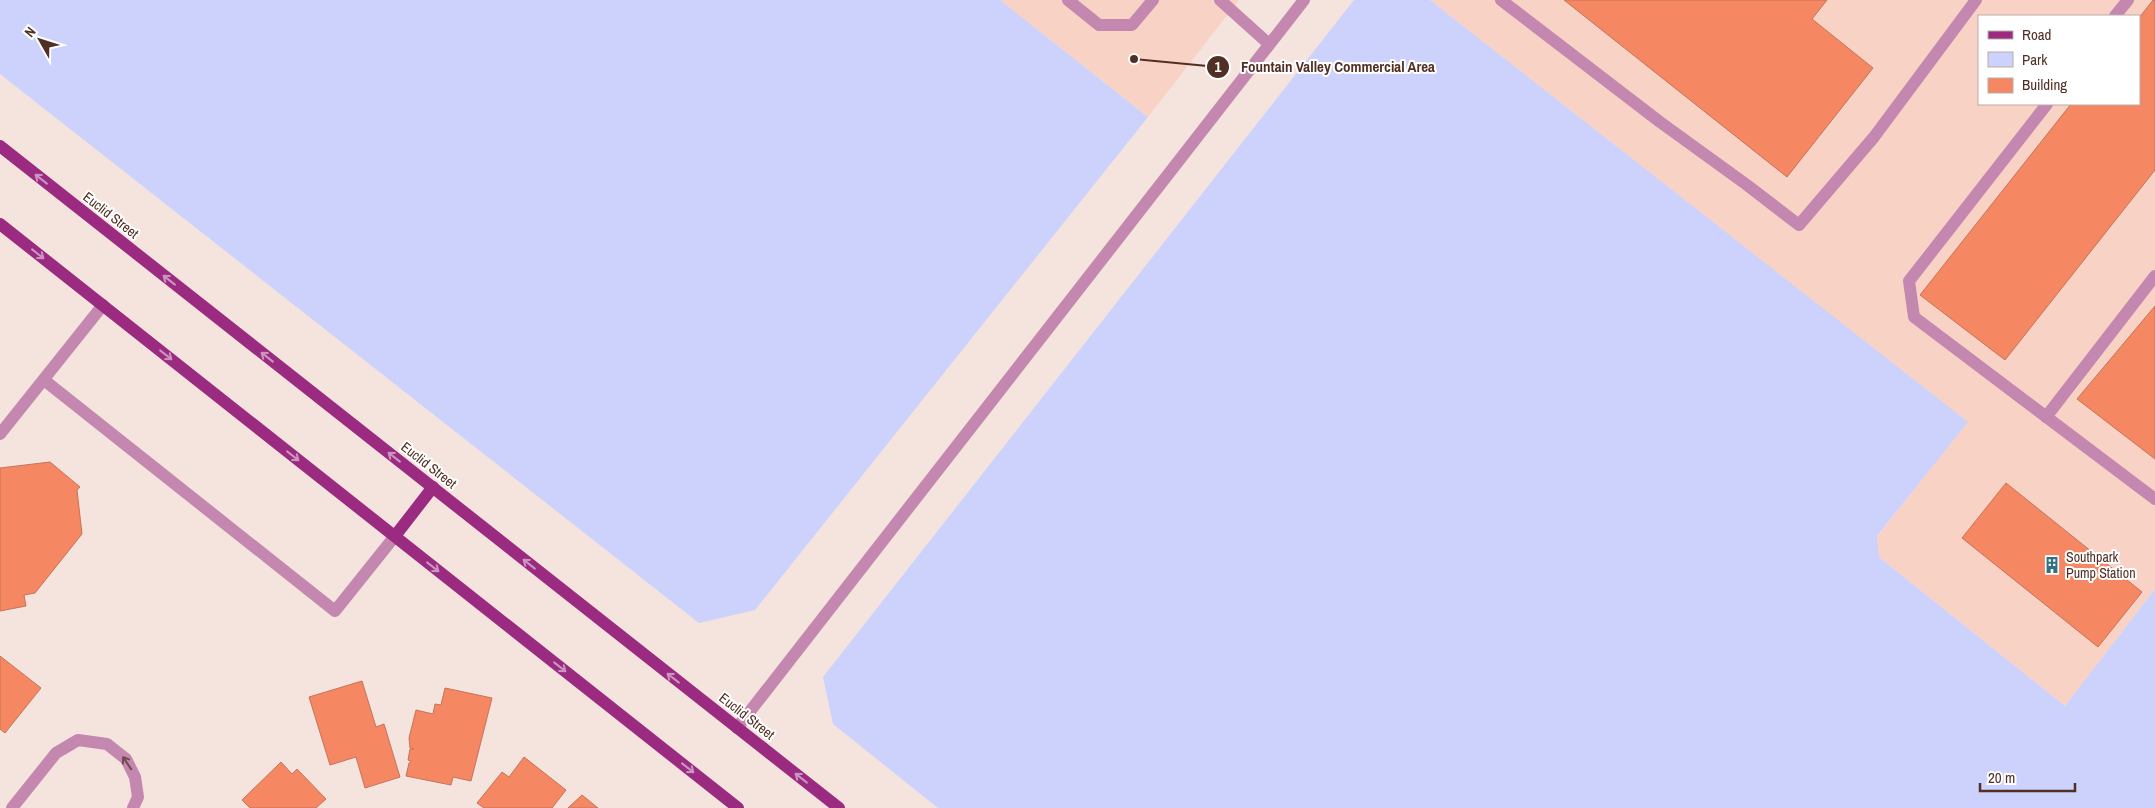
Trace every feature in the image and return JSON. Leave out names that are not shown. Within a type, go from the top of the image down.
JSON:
[{"type":"main road","name":"Euclid Street","points":[[0,146],[840,808]]},
{"type":"main road","points":[[0,224],[738,808]]},
{"type":"main road","points":[[394,536],[433,488]]},
{"type":"street","points":[[1068,0],[1099,25],[1132,25],[1153,0]]},
{"type":"street","points":[[1220,0],[1269,44]]},
{"type":"street","points":[[737,728],[1304,0]]},
{"type":"street","points":[[1501,0],[1652,116],[1748,185],[1799,225],[1874,137],[1976,0]]},
{"type":"street","points":[[2116,15],[2128,0]]},
{"type":"street","points":[[2046,105],[1909,281],[1914,317],[2155,500]]},
{"type":"street","points":[[2046,417],[2155,276]]},
{"type":"street","points":[[0,434],[103,306]]},
{"type":"street","points":[[44,380],[335,611],[394,536]]},
{"type":"street","points":[[12,808],[56,753],[78,740],[107,744],[126,759],[135,777],[138,796],[133,808]]},
{"type":"shaded area","points":[[1000,0],[1239,0],[1148,117]]},
{"type":"shaded area","points":[[1430,0],[2155,0],[2155,589],[2065,706],[1879,557],[1877,537],[1967,422]]},
{"type":"green space","points":[[0,0],[1000,0],[1148,117],[755,610],[699,623],[0,74]]},
{"type":"green space","points":[[1354,0],[1430,0],[1968,422],[1877,536],[1879,557],[2065,706],[2155,589],[2155,808],[938,808],[833,724],[823,677]]},
{"type":"building","points":[[1564,0],[1827,0],[1812,19],[1873,68],[1787,177]]},
{"type":"building","points":[[2155,0],[2155,170],[2005,360],[1920,295],[2070,105],[2140,105],[2140,17]]},
{"type":"building","points":[[2155,306],[2155,459],[2077,399]]},
{"type":"building","points":[[50,462],[80,487],[77,490],[82,534],[35,593],[24,595],[26,606],[0,611],[0,468]]},
{"type":"building","name":"Southpark Pump Station","points":[[2006,483],[2142,592],[2098,647],[1962,538]]},
{"type":"building","points":[[0,656],[41,688],[5,733],[0,729]]},
{"type":"building","points":[[362,681],[376,727],[384,724],[400,777],[365,788],[356,757],[330,765],[309,697]]},
{"type":"building","points":[[445,688],[492,698],[471,781],[453,777],[451,785],[406,776],[411,761],[408,760],[410,749],[414,749],[410,748],[409,738],[416,710],[433,714],[435,704],[441,705]]},
{"type":"building","points":[[524,757],[566,790],[552,808],[484,808],[477,803],[502,772],[509,777]]},
{"type":"building","points":[[281,762],[292,774],[297,769],[326,799],[316,808],[250,808],[242,800]]},
{"type":"building","points":[[582,795],[598,808],[568,808]]},
{"type":"place","name":"Fountain Valley Commercial Area","points":[[1134,59]]},
{"type":"place","name":"Southpark Pump Station","points":[[2052,565]]}]
